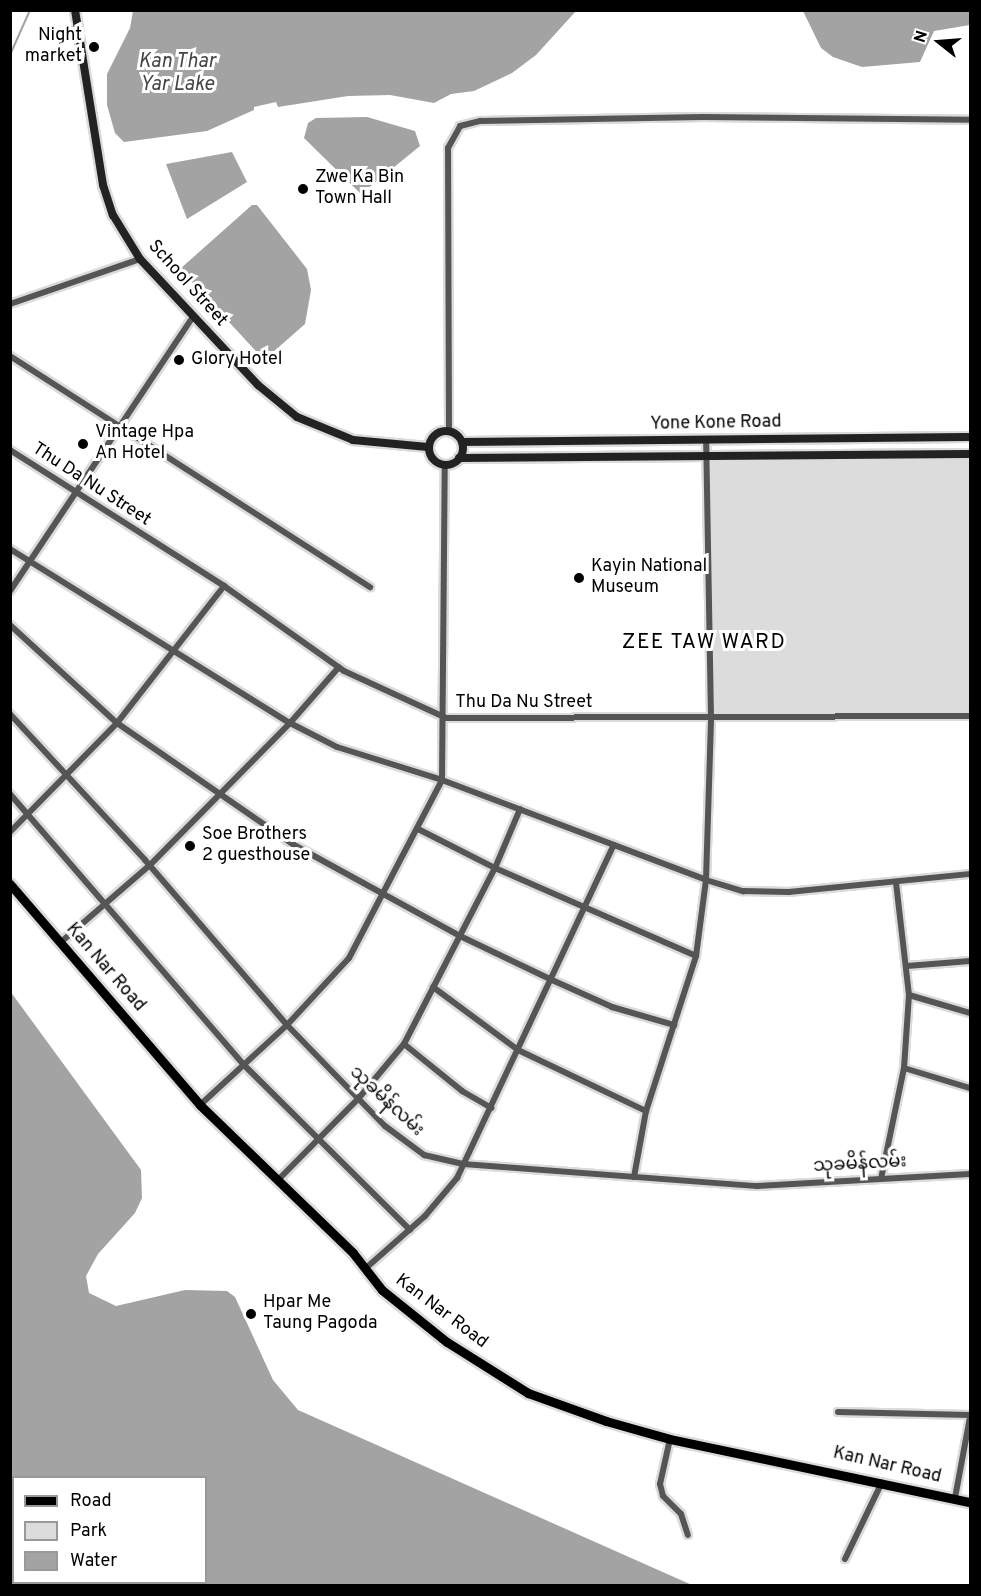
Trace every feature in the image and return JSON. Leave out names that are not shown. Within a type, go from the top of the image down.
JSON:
[{"type":"main road","name":"Kan Nar Road","points":[[10,884],[200,1105],[366,1268],[382,1290],[447,1342],[528,1393],[670,1439],[970,1502]]},
{"type":"street","name":"School Street","points":[[76,13],[103,185],[113,215],[140,259],[193,317],[274,399],[314,426],[353,440],[428,447]]},
{"type":"street","points":[[459,458],[462,442],[449,431],[447,148],[460,126],[480,121],[703,117],[970,120]]},
{"type":"street","points":[[10,304],[140,259]]},
{"type":"street","points":[[10,591],[193,317]]},
{"type":"street","points":[[10,356],[370,587]]},
{"type":"street","points":[[445,465],[432,458],[428,447],[437,433],[449,431]]},
{"type":"street","name":"Yone Kone Road","points":[[462,442],[970,437]]},
{"type":"street","points":[[634,1177],[646,1111],[696,956],[706,880],[711,718],[706,441]]},
{"type":"street","points":[[576,457],[577,442]]},
{"type":"street","name":"Thu Da Nu Street","points":[[10,450],[224,586],[339,668],[446,718],[970,716]]},
{"type":"street","points":[[445,465],[459,458],[970,454]]},
{"type":"street","points":[[200,1105],[287,1025],[349,958],[384,895],[442,780],[446,718],[445,465]]},
{"type":"street","points":[[10,549],[290,723],[337,747],[442,780],[706,880],[766,893],[833,890],[970,874]]},
{"type":"street","points":[[10,832],[68,776],[117,723],[171,650],[224,586]]},
{"type":"street","points":[[10,625],[117,723],[217,795],[294,846],[460,936],[552,980],[612,1007],[674,1025]]},
{"type":"street","points":[[61,942],[150,865],[290,723],[339,668]]},
{"type":"street","name":"သုခမိန်လမ်း","points":[[10,714],[150,865],[287,1025],[358,1099],[411,1148],[435,1160],[757,1186],[970,1174]]},
{"type":"street","points":[[10,794],[244,1065],[410,1230]]},
{"type":"street","points":[[278,1180],[358,1099],[404,1044],[495,868],[520,809]]},
{"type":"street","points":[[418,829],[495,868],[696,956]]},
{"type":"street","points":[[366,1268],[410,1230],[446,1192],[463,1164],[614,845]]},
{"type":"street","points":[[881,1179],[904,1068],[909,995],[896,882]]},
{"type":"street","points":[[907,966],[970,961]]},
{"type":"street","points":[[433,987],[518,1050],[646,1111]]},
{"type":"street","points":[[909,995],[970,1014]]},
{"type":"street","points":[[404,1044],[462,1091],[490,1108]]},
{"type":"street","points":[[904,1068],[970,1088]]},
{"type":"street","points":[[838,1412],[970,1416],[955,1498]]},
{"type":"street","points":[[670,1439],[660,1484],[663,1496],[681,1514],[688,1535]]},
{"type":"street","points":[[845,1559],[883,1482]]},
{"type":"green space","points":[[706,454],[970,454],[970,717],[706,717]]},
{"type":"water","name":"Kan Thar Yar Lake","points":[[133,10],[576,11],[536,55],[512,73],[474,91],[451,94],[434,103],[390,95],[348,96],[278,107],[276,102],[254,107],[254,110],[207,131],[124,142],[115,133],[107,105],[107,74],[130,28]]},
{"type":"water","points":[[803,11],[970,11],[970,25],[934,31],[920,62],[862,67],[833,57],[821,48]]},
{"type":"water","points":[[367,117],[415,131],[420,146],[361,194],[304,138],[308,123],[316,118]]},
{"type":"water","points":[[232,152],[247,182],[187,219],[166,164]]},
{"type":"water","points":[[252,205],[257,205],[307,269],[311,290],[305,324],[264,360],[180,269]]},
{"type":"water","points":[[10,991],[141,1170],[142,1198],[135,1213],[98,1254],[86,1276],[89,1293],[116,1306],[185,1290],[227,1291],[235,1297],[273,1380],[298,1410],[692,1585],[11,1585]]},
{"type":"waterway","points":[[10,55],[30,10]]},
{"type":"place","name":"Night market","points":[[94,47]]},
{"type":"place","name":"Zwe Ka Bin Town Hall","points":[[303,189]]},
{"type":"place","name":"Glory Hotel","points":[[179,360]]},
{"type":"place","name":"Vintage Hpa An Hotel","points":[[83,444]]},
{"type":"place","name":"Kayin National Museum","points":[[579,578]]},
{"type":"place","name":"Soe Brothers 2 guesthouse","points":[[190,846]]},
{"type":"place","name":"Hpar Me Taung Pagoda","points":[[251,1314]]},
{"type":"district","name":"ZEE TAW WARD","points":[[704,643]]}]
